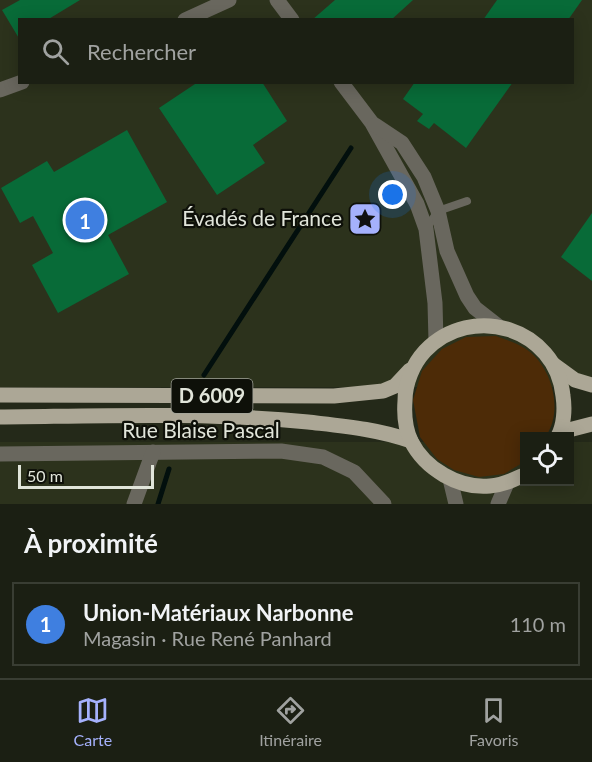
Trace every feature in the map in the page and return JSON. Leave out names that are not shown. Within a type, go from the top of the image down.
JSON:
[{"type":"main road","points":[[520,477],[488,487],[468,485],[450,479],[427,463],[411,441],[404,416],[405,390],[414,366],[423,352],[455,330],[476,325],[498,326],[519,333],[538,346],[553,363],[575,380],[592,385]]},
{"type":"main road","points":[[553,363],[562,385],[565,409],[559,432]]},
{"type":"main road","name":"D 6009","points":[[0,395],[323,396],[372,394],[395,386],[414,366]]},
{"type":"main road","name":"D 6009","points":[[0,417],[267,418],[393,434],[411,441]]},
{"type":"main road","points":[[566,432],[592,424]]},
{"type":"street","points":[[190,18],[229,0]]},
{"type":"street","points":[[277,0],[290,18]]},
{"type":"street","points":[[0,90],[18,83]]},
{"type":"street","points":[[343,84],[372,123],[417,204],[426,229],[435,303],[436,341]]},
{"type":"street","points":[[372,123],[402,142],[424,177],[438,211],[447,251],[467,296],[475,308],[498,326]]},
{"type":"street","name":"Rue Blaise Pascal","points":[[0,454],[282,450],[323,457],[354,472],[384,504]]},
{"type":"street","points":[[134,504],[153,452]]},
{"type":"street","points":[[450,479],[456,504]]},
{"type":"street","points":[[498,504],[507,483]]},
{"type":"lane","points":[[426,229],[438,211],[467,201]]},
{"type":"shaded area","points":[[0,0],[592,0],[592,387],[0,387]]},
{"type":"shaded area","points":[[496,336],[513,342],[530,352],[538,360],[550,380],[554,403],[551,426],[548,432],[520,432],[520,464],[504,474],[479,477],[454,470],[437,459],[420,437],[413,400],[422,371],[442,349],[466,337]]},
{"type":"shaded area","points":[[0,442],[520,442],[520,486],[574,486],[574,442],[592,442],[592,504],[0,504]]},
{"type":"building","points":[[20,0],[80,0],[50,18],[18,18],[18,37],[2,10]]},
{"type":"building","points":[[335,0],[413,0],[393,18],[314,18]]},
{"type":"building","points":[[497,0],[582,0],[569,18],[484,18]]},
{"type":"building","points":[[195,84],[263,84],[287,121],[253,145],[265,163],[217,195],[159,108]]},
{"type":"building","points":[[414,84],[512,84],[466,148],[434,123],[429,129],[417,121],[423,114],[403,99]]},
{"type":"building","points":[[127,130],[167,202],[108,235],[129,274],[58,313],[32,265],[53,253],[33,216],[20,223],[1,188],[47,161],[54,172]]},
{"type":"building","points":[[592,213],[592,281],[561,257]]},
{"type":"waterway","points":[[204,375],[351,148]]},
{"type":"waterway","points":[[158,504],[169,469]]},
{"type":"place","name":"Évadés de France","points":[[365,219]]},
{"type":"place","name":"Union-Matériaux Narbonne","points":[[85,220]]}]
